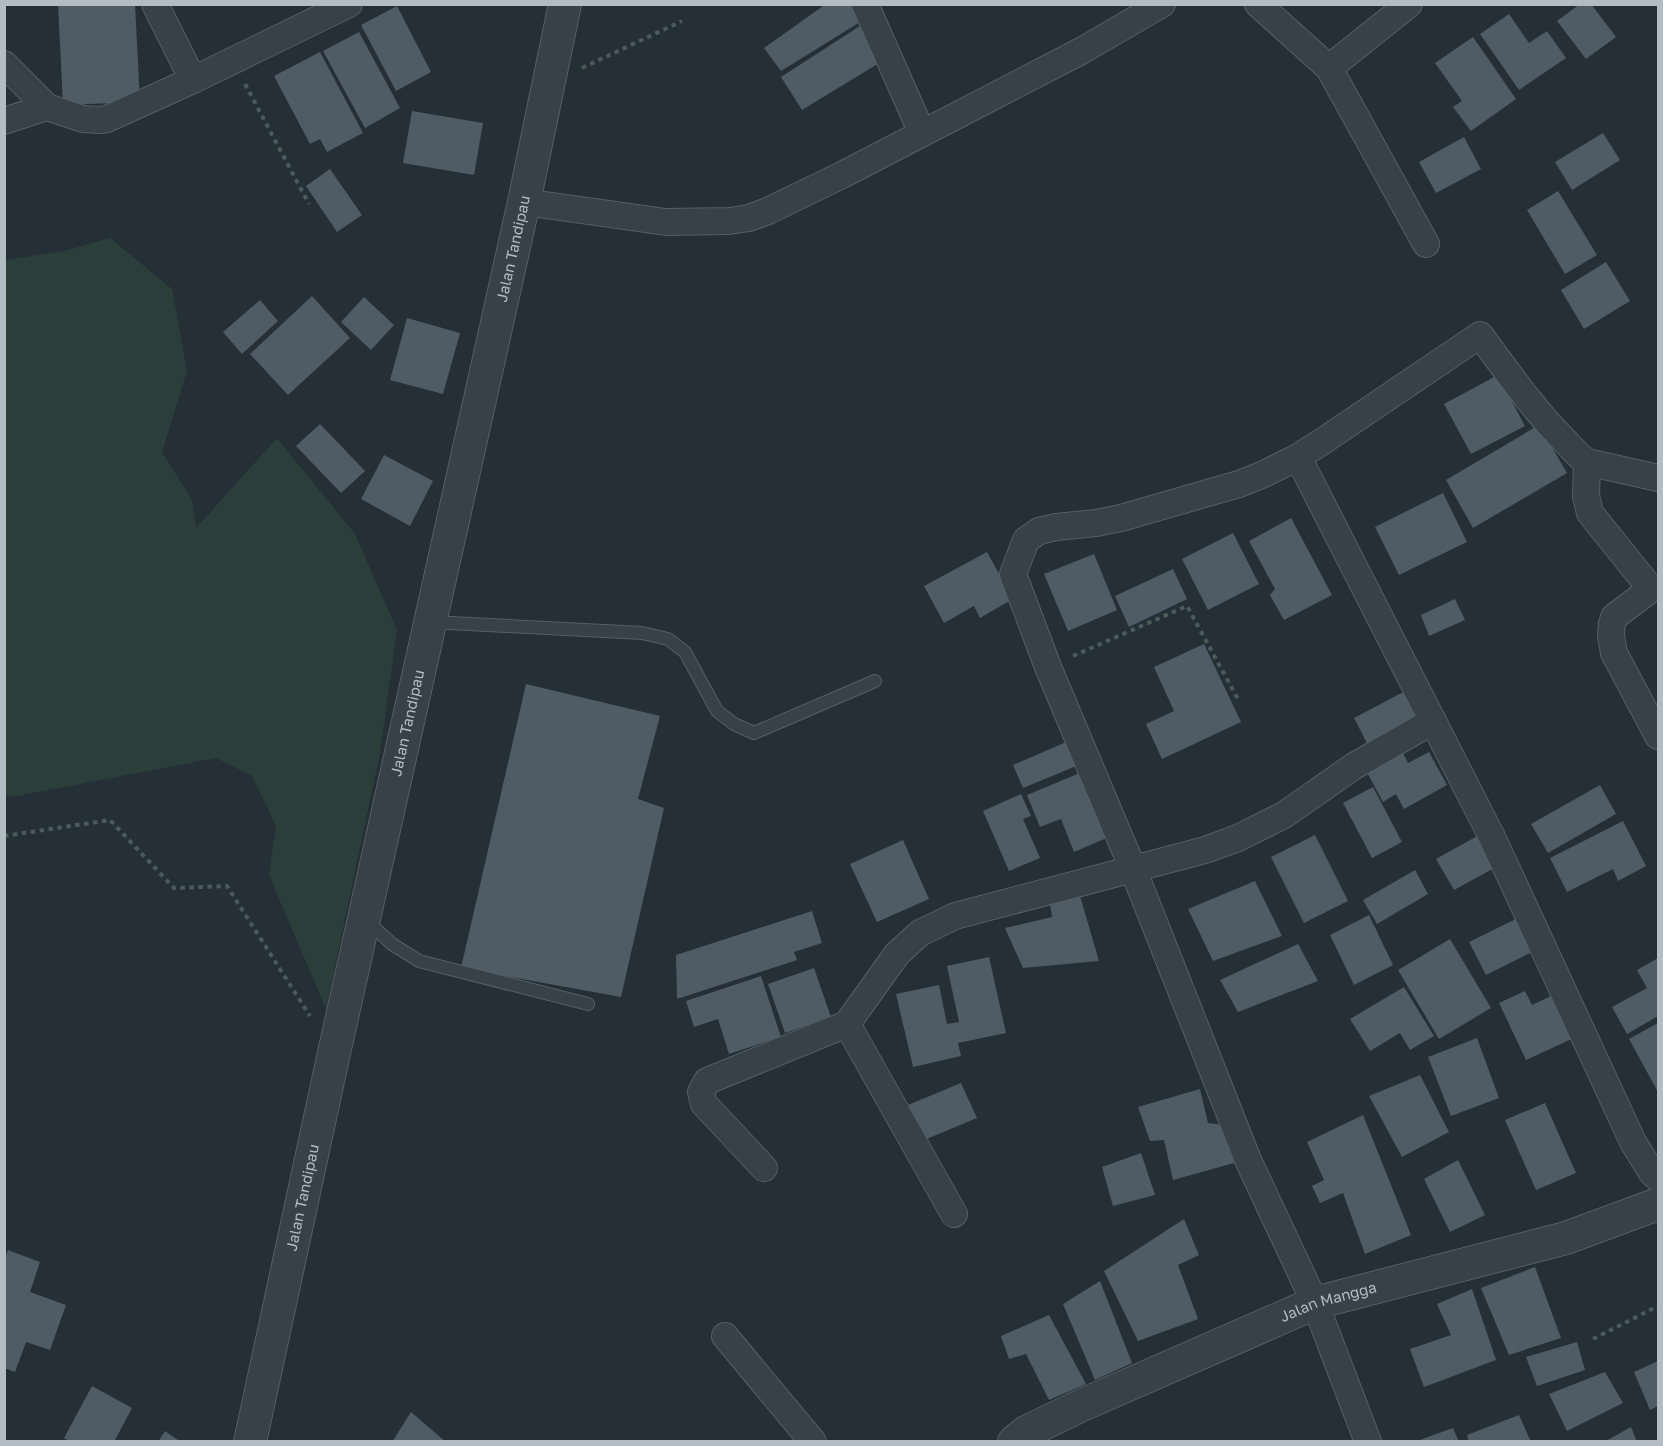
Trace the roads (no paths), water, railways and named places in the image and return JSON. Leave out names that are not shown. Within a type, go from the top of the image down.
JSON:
[{"type":"street","points":[[155,4],[193,80]]},
{"type":"street","points":[[4,64],[47,107],[83,119],[107,119],[349,4]]},
{"type":"street","name":"Jalan Tandipau","points":[[250,1442],[334,1053],[524,202],[565,4]]},
{"type":"street","points":[[865,4],[922,133]]},
{"type":"street","points":[[524,202],[685,223],[739,219],[768,211],[1083,50],[1162,4]]},
{"type":"street","points":[[1258,4],[1329,68],[1426,244]]},
{"type":"street","points":[[1329,68],[1409,4]]},
{"type":"street","points":[[4,121],[47,107]]},
{"type":"street","points":[[1368,1442],[1315,1303],[1248,1160],[1133,869],[1048,667],[1012,574],[1028,537],[1046,528],[1096,523],[1239,484],[1298,457],[1480,335],[1521,391],[1579,456],[1587,462],[1659,478]]},
{"type":"street","points":[[1298,457],[1492,837],[1633,1142],[1652,1173],[1659,1178]]},
{"type":"street","points":[[1587,462],[1586,496],[1590,513],[1647,584],[1647,592],[1614,617],[1611,636],[1614,653],[1659,736]]},
{"type":"street","points":[[764,1168],[704,1104],[701,1092],[707,1081],[847,1024],[897,954],[920,933],[955,916],[1205,850],[1246,834],[1284,814],[1362,761],[1433,721]]},
{"type":"street","points":[[847,1024],[954,1214]]},
{"type":"street","name":"Jalan Mangga","points":[[1014,1442],[1026,1432],[1082,1405],[1315,1303],[1566,1238],[1659,1204]]},
{"type":"street","points":[[725,1336],[813,1442]]},
{"type":"lane","points":[[430,622],[642,633],[668,639],[685,652],[717,711],[734,724],[754,733],[875,681]]},
{"type":"lane","points":[[364,918],[392,944],[419,961],[588,1004]]}]
